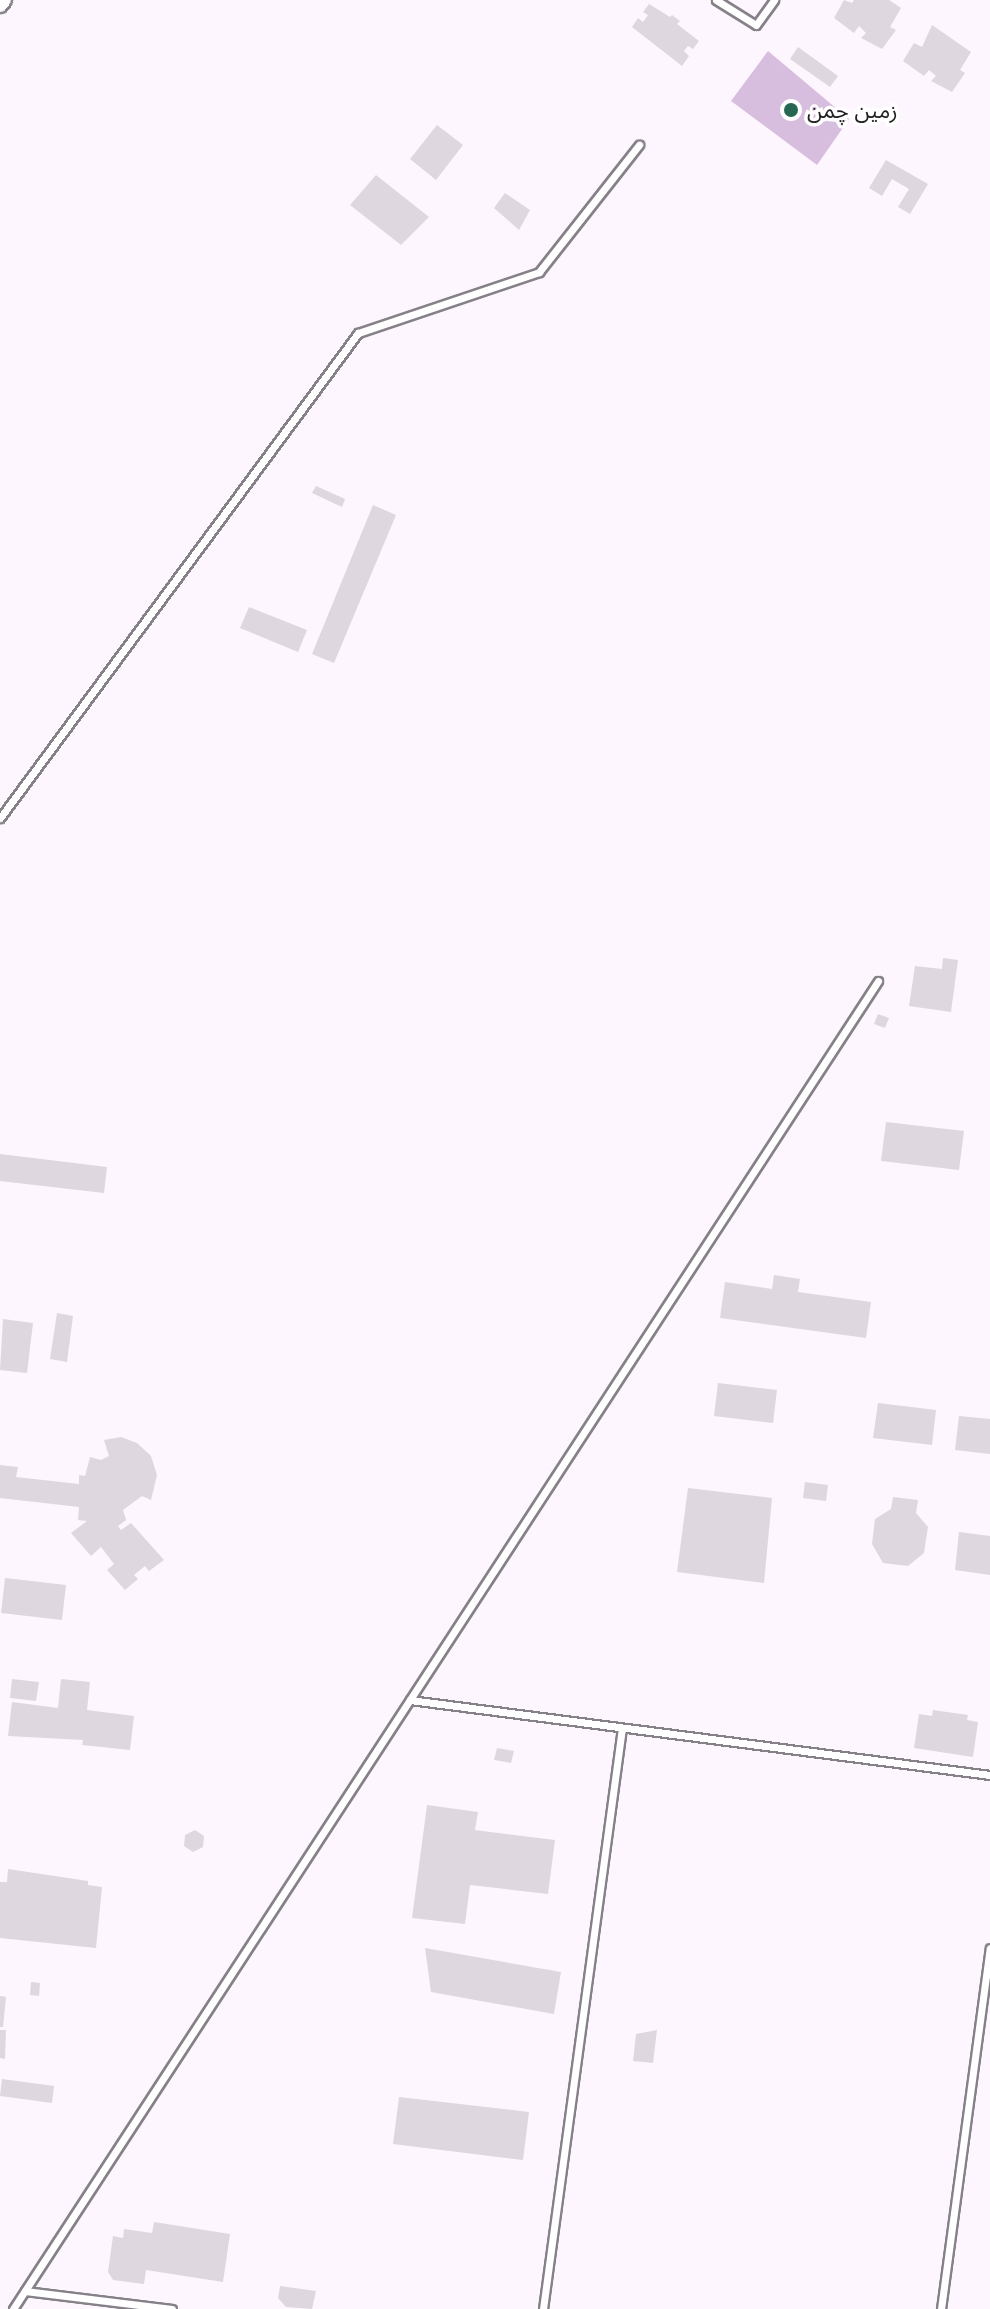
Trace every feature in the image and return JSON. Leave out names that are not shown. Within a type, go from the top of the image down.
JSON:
[{"type":"street","points":[[0,5],[4,0]]},
{"type":"lane","points":[[716,0],[756,25],[774,0]]},
{"type":"lane","points":[[0,818],[358,333],[539,272],[639,145]]},
{"type":"lane","points":[[13,2309],[878,981]]},
{"type":"lane","points":[[410,1700],[990,1775]]},
{"type":"lane","points":[[543,2309],[622,1728]]},
{"type":"lane","points":[[941,2309],[990,1948]]},
{"type":"lane","points":[[25,2291],[172,2309]]},
{"type":"shaded area","name":"زمین چمن","points":[[768,51],[849,119],[817,165],[731,101]]},
{"type":"building","points":[[844,0],[852,3],[854,0],[889,0],[901,8],[890,27],[896,30],[882,49],[861,38],[866,33],[859,26],[854,33],[834,18]]},
{"type":"building","points":[[649,4],[670,17],[672,15],[680,21],[677,24],[699,41],[693,49],[688,46],[684,51],[689,56],[682,66],[632,27],[638,18],[643,22],[648,15],[643,12]]},
{"type":"building","points":[[932,25],[971,52],[960,70],[965,73],[952,92],[931,81],[936,76],[929,70],[924,76],[903,61],[914,43],[922,47]]},
{"type":"building","points":[[798,47],[838,76],[830,87],[790,59]]},
{"type":"building","points":[[437,125],[463,145],[436,180],[410,159]]},
{"type":"building","points":[[886,160],[928,184],[910,214],[898,207],[909,189],[892,179],[882,196],[869,188]]},
{"type":"building","points":[[376,175],[429,217],[401,245],[350,205]]},
{"type":"building","points":[[505,193],[530,210],[519,230],[494,208]]},
{"type":"building","points":[[316,486],[345,499],[342,507],[312,493]]},
{"type":"building","points":[[373,505],[396,515],[334,663],[312,654]]},
{"type":"building","points":[[249,607],[307,630],[298,652],[240,628]]},
{"type":"building","points":[[943,958],[958,960],[951,1012],[909,1006],[915,966],[942,969]]},
{"type":"building","points":[[878,1014],[889,1018],[885,1028],[874,1024]]},
{"type":"building","points":[[886,1122],[964,1131],[959,1170],[881,1161]]},
{"type":"building","points":[[0,1154],[107,1167],[104,1193],[0,1181]]},
{"type":"building","points":[[774,1275],[800,1279],[798,1292],[871,1302],[866,1338],[720,1318],[725,1282],[772,1289]]},
{"type":"building","points":[[57,1313],[73,1316],[67,1362],[50,1359]]},
{"type":"building","points":[[3,1319],[33,1323],[27,1373],[0,1370]]},
{"type":"building","points":[[718,1383],[777,1390],[773,1423],[714,1416]]},
{"type":"building","points":[[878,1403],[936,1410],[932,1445],[873,1438]]},
{"type":"building","points":[[959,1416],[990,1419],[990,1454],[955,1450]]},
{"type":"building","points":[[121,1437],[137,1443],[151,1456],[157,1475],[151,1500],[142,1496],[123,1510],[126,1520],[118,1526],[121,1530],[131,1523],[164,1560],[149,1571],[145,1566],[134,1575],[138,1579],[125,1590],[107,1570],[114,1564],[101,1547],[91,1556],[71,1533],[87,1521],[78,1520],[79,1507],[0,1498],[0,1465],[18,1467],[16,1477],[79,1484],[79,1475],[85,1476],[90,1457],[101,1460],[109,1456],[104,1440]]},
{"type":"building","points":[[805,1482],[828,1485],[826,1501],[803,1498]]},
{"type":"building","points":[[688,1488],[772,1498],[764,1583],[677,1572]]},
{"type":"building","points":[[893,1497],[918,1500],[916,1513],[928,1527],[924,1553],[908,1566],[883,1563],[872,1544],[875,1519],[891,1509]]},
{"type":"building","points":[[959,1532],[990,1536],[990,1575],[955,1570]]},
{"type":"building","points":[[5,1578],[66,1585],[62,1620],[1,1613]]},
{"type":"building","points":[[12,1679],[39,1682],[36,1701],[10,1698]]},
{"type":"building","points":[[61,1679],[90,1682],[87,1710],[134,1716],[130,1750],[82,1745],[83,1740],[8,1736],[12,1702],[58,1708]]},
{"type":"building","points":[[933,1710],[968,1715],[967,1720],[978,1722],[973,1757],[914,1748],[919,1714],[932,1716]]},
{"type":"building","points":[[497,1748],[514,1751],[511,1763],[494,1760]]},
{"type":"building","points":[[427,1805],[478,1812],[475,1830],[555,1840],[548,1894],[470,1885],[465,1924],[412,1918]]},
{"type":"building","points":[[195,1830],[204,1836],[203,1847],[193,1852],[184,1846],[185,1835]]},
{"type":"building","points":[[8,1869],[88,1881],[88,1885],[102,1887],[96,1948],[0,1938],[0,1882],[7,1882]]},
{"type":"building","points":[[425,1948],[561,1972],[554,2014],[431,1992]]},
{"type":"building","points":[[31,1982],[40,1983],[39,1996],[30,1995]]},
{"type":"building","points":[[0,1996],[6,1997],[3,2027],[0,2027]]},
{"type":"building","points":[[0,2030],[6,2030],[5,2059],[0,2058]]},
{"type":"building","points":[[657,2030],[653,2063],[633,2061],[636,2034]]},
{"type":"building","points":[[2,2079],[54,2086],[52,2103],[0,2096]]},
{"type":"building","points":[[399,2097],[529,2112],[523,2160],[393,2144]]},
{"type":"building","points":[[154,2222],[230,2234],[223,2282],[146,2270],[144,2284],[113,2280],[108,2272],[113,2236],[123,2238],[124,2229],[152,2233]]},
{"type":"building","points":[[280,2286],[316,2291],[312,2309],[286,2307],[278,2298]]},
{"type":"place","name":"زمین چمن","points":[[791,110]]}]
